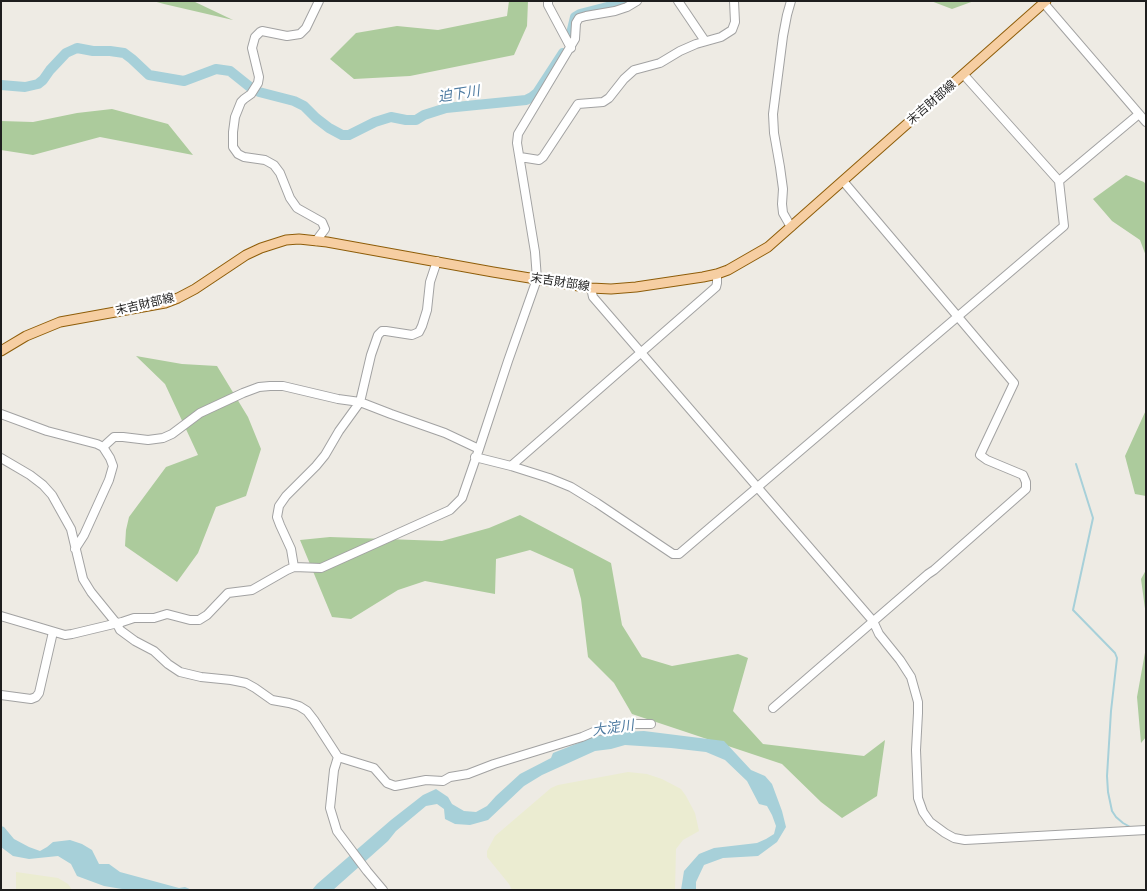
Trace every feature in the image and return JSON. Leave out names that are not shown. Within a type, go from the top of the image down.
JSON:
[{"type":"main road","name":"末吉財部線","points":[[1,350],[26,336],[60,322],[165,303],[195,290],[246,255],[273,243],[292,240],[327,242],[591,288],[636,287],[717,274],[728,270],[768,247],[1044,2]]},
{"type":"street","points":[[316,241],[325,229],[322,222],[296,208],[280,172],[274,165],[265,160],[244,157],[238,154],[233,147],[233,132],[235,117],[241,102],[255,90],[258,83],[259,78],[252,48],[255,37],[260,32],[287,36],[300,34],[306,28],[319,1]]},
{"type":"street","points":[[548,1],[548,5],[571,48]]},
{"type":"street","points":[[1,616],[65,635],[117,624],[134,618],[154,618],[167,614],[190,620],[199,620],[228,593],[252,590],[294,567],[321,568],[450,510],[462,498],[537,279],[535,252],[518,134],[576,39],[576,23],[579,18],[616,11],[637,1]]},
{"type":"street","points":[[678,1],[706,41]]},
{"type":"street","points":[[520,157],[538,160],[543,157],[578,104],[603,102],[609,98],[624,78],[634,70],[660,63],[680,51],[721,37],[732,30],[735,22],[734,1]]},
{"type":"street","points":[[791,1],[786,22],[773,114],[774,133],[783,189],[783,213],[792,227]]},
{"type":"street","points":[[1044,2],[1146,122]]},
{"type":"street","points":[[103,447],[114,437],[148,440],[163,438],[172,434],[200,413],[243,393],[259,388],[283,386],[338,399],[360,402],[445,433],[477,453],[570,487],[677,555],[1064,226],[1059,181],[964,75]]},
{"type":"street","points":[[1059,181],[1139,114]]},
{"type":"street","points":[[773,708],[1026,489],[1023,475],[987,460],[980,455],[1014,383],[843,181]]},
{"type":"street","points":[[294,567],[291,549],[277,517],[279,506],[325,455],[339,431],[360,402],[371,355],[378,335],[382,331],[412,335],[419,332],[427,310],[430,282],[437,261]]},
{"type":"street","points":[[512,466],[716,287],[717,274]]},
{"type":"street","points":[[591,288],[593,297],[873,622],[879,634],[900,660],[910,677],[918,702],[916,750],[918,798],[923,812],[930,822],[954,838],[965,840],[1146,830]]},
{"type":"street","points":[[1,414],[47,431],[97,444],[103,447],[110,458],[113,466],[109,480],[84,535],[75,550]]},
{"type":"street","points":[[1,458],[30,475],[52,495],[71,529],[83,579],[120,630],[135,641],[154,650],[168,664],[180,672],[246,683],[272,700],[299,706],[307,711],[314,720],[338,757],[374,768],[387,784],[394,786],[426,780],[442,782],[450,777],[468,774],[596,731],[615,729],[620,725],[651,724]]},
{"type":"street","points":[[1,696],[36,697],[53,632]]},
{"type":"street","points":[[338,757],[334,770],[330,808],[337,831],[382,890]]},
{"type":"green space","points":[[153,1],[193,1],[233,20],[164,4]]},
{"type":"green space","points":[[509,1],[528,1],[527,26],[514,55],[410,76],[354,79],[330,59],[356,33],[397,26],[438,30],[507,16]]},
{"type":"green space","points":[[931,1],[974,1],[952,9]]},
{"type":"green space","points":[[112,109],[168,124],[193,155],[100,137],[33,155],[1,150],[1,121],[33,122],[77,113]]},
{"type":"green space","points":[[1126,175],[1144,182],[1146,185],[1146,256],[1140,240],[1112,221],[1093,199]]},
{"type":"green space","points":[[136,356],[182,364],[217,366],[248,417],[261,449],[246,496],[216,507],[198,553],[177,582],[125,546],[129,517],[166,467],[198,455],[165,384]]},
{"type":"green space","points":[[1146,410],[1146,496],[1135,494],[1125,456]]},
{"type":"green space","points":[[520,515],[611,563],[622,625],[642,657],[672,666],[738,654],[748,658],[733,711],[763,744],[864,756],[885,740],[877,796],[842,818],[821,802],[782,764],[632,714],[614,683],[588,657],[581,599],[573,569],[530,550],[496,559],[495,594],[425,581],[398,590],[351,619],[332,617],[300,540],[330,537],[442,541],[489,528]]},
{"type":"green space","points":[[1146,570],[1146,616],[1141,579]]},
{"type":"green space","points":[[1146,647],[1146,737],[1141,743],[1137,697]]},
{"type":"green space","points":[[628,772],[647,774],[681,789],[695,813],[699,831],[683,840],[676,849],[675,890],[512,890],[487,857],[487,851],[495,836],[551,788],[558,785]]},
{"type":"green space","points":[[16,872],[58,878],[68,884],[72,890],[16,890]]},
{"type":"water","points":[[644,731],[724,741],[751,770],[765,776],[772,784],[786,827],[777,842],[758,856],[723,858],[704,865],[696,882],[696,890],[681,890],[684,871],[699,854],[714,848],[757,843],[766,839],[774,834],[776,826],[772,815],[767,806],[759,804],[747,781],[725,760],[706,752],[625,745],[595,751],[542,775],[524,786],[488,820],[470,825],[455,824],[445,819],[444,809],[437,804],[426,806],[396,831],[388,841],[333,890],[312,890],[391,820],[423,795],[436,789],[448,797],[452,804],[464,811],[476,812],[487,806],[520,774],[551,758],[553,753],[596,736]]},
{"type":"water","points":[[1,826],[14,839],[40,851],[53,842],[70,840],[92,850],[99,864],[109,864],[120,872],[192,890],[128,890],[104,886],[77,876],[71,864],[58,856],[29,859],[13,856],[1,847]]},
{"type":"waterway","name":"迫下川","points":[[570,38],[575,17],[626,1]]},
{"type":"waterway","name":"迫下川","points":[[1,85],[25,87],[38,84],[66,53],[77,48],[124,53],[149,75],[184,81],[216,69],[230,71],[250,87]]},
{"type":"waterway","name":"迫下川","points":[[259,92],[294,101],[304,106],[329,128],[342,135],[349,135],[375,122],[391,117],[416,120],[424,115],[446,108],[526,100],[537,93],[563,53]]},
{"type":"waterway","points":[[1076,464],[1093,518],[1073,610],[1115,653],[1117,658],[1111,711],[1107,776],[1108,792],[1112,811],[1123,823],[1132,828]]},
{"type":"water label","name":"大淀川","points":[[613,729]]}]
